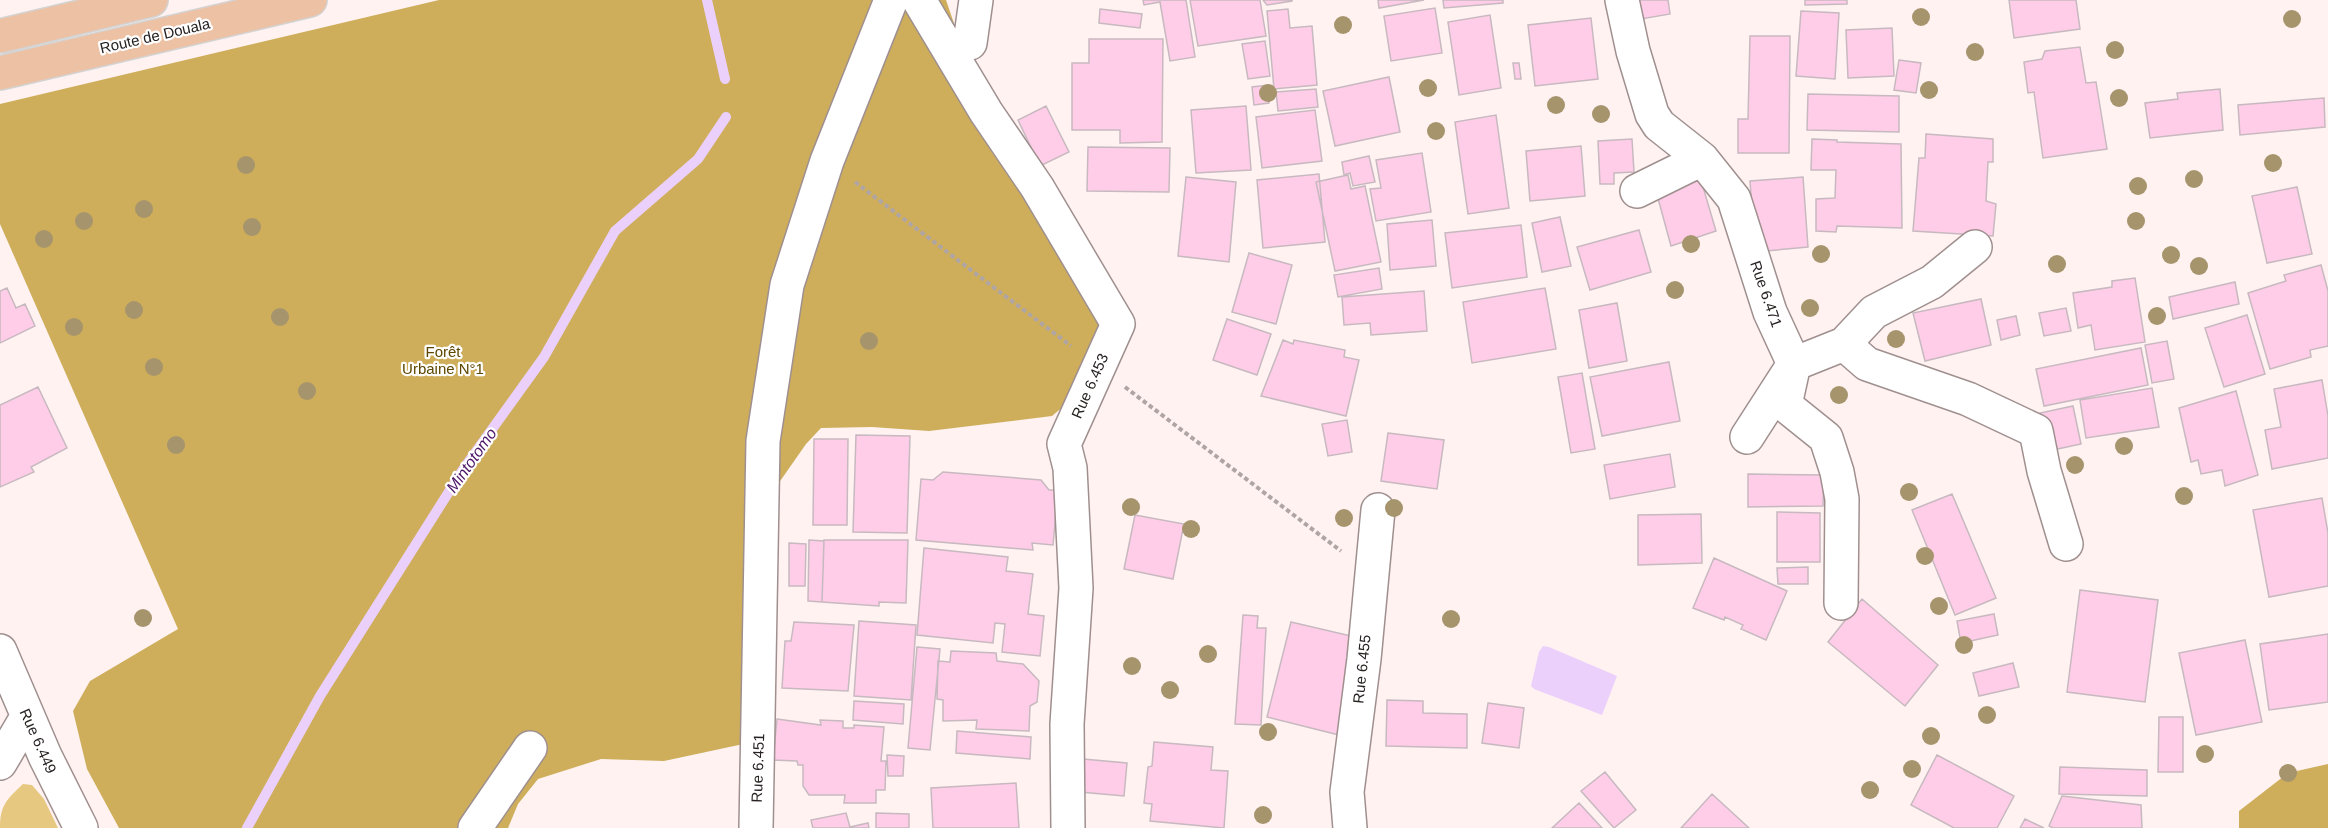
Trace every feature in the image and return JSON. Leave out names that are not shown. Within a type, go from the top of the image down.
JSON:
[{"type":"main road","points":[[0,36],[151,0]]},
{"type":"main road","name":"Route de Douala","points":[[0,73],[310,0]]},
{"type":"street","name":"Rue 6.451","points":[[756,828],[760,707],[763,441],[787,285],[827,161],[891,0]]},
{"type":"street","name":"Rue 6.453","points":[[919,0],[986,112],[1037,187],[1118,324],[1064,444],[1070,468],[1076,588],[1067,724],[1068,828]]},
{"type":"street","points":[[970,43],[976,0]]},
{"type":"street","name":"Rue 6.471","points":[[1622,0],[1633,51],[1652,114],[1659,125],[1702,159],[1734,199],[1770,312],[1794,364]]},
{"type":"street","points":[[1637,192],[1702,159]]},
{"type":"street","points":[[1747,436],[1794,364],[1844,344],[1874,312],[1932,282],[1975,247]]},
{"type":"street","points":[[1844,344],[1867,364],[1968,399],[2036,431],[2044,471],[2066,544]]},
{"type":"street","points":[[1794,364],[1785,405],[1826,438],[1839,481],[1842,499],[1841,603]]},
{"type":"street","name":"Rue 6.455","points":[[1350,828],[1347,792],[1364,659],[1378,510]]},
{"type":"street","name":"Rue 6.449","points":[[0,651],[60,790],[81,828]]},
{"type":"street","points":[[0,763],[27,717]]},
{"type":"street","points":[[475,828],[530,748]]},
{"type":"shaded area","points":[[1543,646],[1617,676],[1602,715],[1531,686],[1539,652]]},
{"type":"shaded area","points":[[23,784],[32,785],[44,799],[58,828],[0,828],[3,808]]},
{"type":"green space","name":"Forêt Urbaine N°1","points":[[439,0],[946,0],[960,41],[1114,325],[1077,395],[1052,416],[929,431],[872,427],[821,428],[806,444],[762,507],[748,743],[664,761],[601,759],[538,779],[518,804],[508,828],[119,828],[87,769],[73,711],[90,681],[178,629],[0,224],[0,104]]},
{"type":"green space","points":[[2328,764],[2328,828],[2239,828],[2239,811],[2288,773]]},
{"type":"building","points":[[1143,0],[1186,0],[1195,57],[1170,61],[1160,2],[1144,5]]},
{"type":"building","points":[[1190,0],[1260,0],[1266,36],[1198,46]]},
{"type":"building","points":[[1263,0],[1292,0],[1292,1],[1267,5]]},
{"type":"building","points":[[1378,0],[1424,0],[1379,8]]},
{"type":"building","points":[[1443,0],[1503,0],[1503,3],[1444,8]]},
{"type":"building","points":[[1627,0],[1668,0],[1670,14],[1630,21]]},
{"type":"building","points":[[1805,0],[1847,0],[1847,4],[1805,5]]},
{"type":"building","points":[[2009,0],[2076,0],[2080,29],[2014,38]]},
{"type":"building","points":[[1435,8],[1442,53],[1391,61],[1384,16]]},
{"type":"building","points":[[1100,9],[1142,14],[1140,28],[1099,23]]},
{"type":"building","points":[[1288,9],[1290,28],[1312,26],[1317,85],[1274,89],[1267,11]]},
{"type":"building","points":[[1801,11],[1839,13],[1835,79],[1796,76]]},
{"type":"building","points":[[1490,15],[1501,88],[1459,95],[1448,22]]},
{"type":"building","points":[[1591,18],[1598,79],[1535,86],[1528,25]]},
{"type":"building","points":[[1892,28],[1894,76],[1848,78],[1846,30]]},
{"type":"building","points":[[1750,36],[1790,36],[1789,153],[1738,153],[1738,119],[1748,119]]},
{"type":"building","points":[[1089,39],[1163,39],[1162,142],[1120,143],[1120,130],[1072,130],[1072,63],[1089,63]]},
{"type":"building","points":[[1265,41],[1270,76],[1248,79],[1242,44]]},
{"type":"building","points":[[2080,47],[2086,83],[2096,82],[2107,149],[2043,158],[2034,92],[2028,93],[2024,62],[2042,59],[2045,51]]},
{"type":"building","points":[[1899,60],[1921,63],[1916,93],[1894,90]]},
{"type":"building","points":[[1513,63],[1519,63],[1521,79],[1515,79]]},
{"type":"building","points":[[1389,77],[1400,132],[1335,146],[1323,91]]},
{"type":"building","points":[[1268,85],[1269,103],[1254,105],[1252,87]]},
{"type":"building","points":[[1316,89],[1318,107],[1278,111],[1276,92]]},
{"type":"building","points":[[2220,89],[2223,130],[2150,138],[2145,103],[2178,99],[2177,93]]},
{"type":"building","points":[[1808,94],[1899,96],[1899,132],[1807,130]]},
{"type":"building","points":[[2324,98],[2325,127],[2240,135],[2238,105]]},
{"type":"building","points":[[1046,106],[1069,152],[1040,166],[1018,120]]},
{"type":"building","points":[[1246,106],[1251,170],[1196,173],[1191,110]]},
{"type":"building","points":[[1315,110],[1322,161],[1262,168],[1256,117]]},
{"type":"building","points":[[1496,115],[1509,208],[1468,214],[1455,122]]},
{"type":"building","points":[[1926,134],[1993,139],[1993,162],[1988,162],[1986,201],[1996,204],[1993,236],[1913,231],[1919,158],[1925,158]]},
{"type":"building","points":[[1632,139],[1634,172],[1614,173],[1614,184],[1600,184],[1598,141]]},
{"type":"building","points":[[1812,139],[1901,144],[1902,228],[1837,226],[1836,232],[1816,231],[1816,199],[1835,198],[1836,170],[1811,170]]},
{"type":"building","points":[[1581,146],[1585,196],[1530,201],[1526,151]]},
{"type":"building","points":[[1088,147],[1170,148],[1169,192],[1087,191]]},
{"type":"building","points":[[1422,153],[1431,212],[1376,221],[1370,189],[1381,188],[1376,160]]},
{"type":"building","points":[[1369,156],[1375,182],[1353,186],[1350,173],[1344,175],[1342,162]]},
{"type":"building","points":[[1319,174],[1325,242],[1263,248],[1257,180]]},
{"type":"building","points":[[1348,175],[1351,189],[1365,186],[1381,262],[1335,271],[1316,182]]},
{"type":"building","points":[[1186,177],[1236,182],[1229,262],[1178,256]]},
{"type":"building","points":[[1803,177],[1808,247],[1755,252],[1750,181]]},
{"type":"building","points":[[1701,180],[1716,231],[1671,246],[1656,191]]},
{"type":"building","points":[[2297,187],[2312,254],[2267,263],[2252,196]]},
{"type":"building","points":[[1560,217],[1571,266],[1542,272],[1532,223]]},
{"type":"building","points":[[1432,220],[1436,266],[1390,270],[1387,224]]},
{"type":"building","points":[[1521,225],[1527,277],[1452,288],[1445,233]]},
{"type":"building","points":[[1639,230],[1651,272],[1590,290],[1577,247]]},
{"type":"building","points":[[1249,253],[1292,265],[1276,324],[1232,312]]},
{"type":"building","points":[[2321,265],[2328,291],[2328,346],[2310,350],[2311,357],[2270,369],[2248,293],[2286,281],[2284,275]]},
{"type":"building","points":[[1379,268],[1382,289],[1338,297],[1334,275]]},
{"type":"building","points":[[2135,278],[2145,342],[2095,350],[2091,325],[2078,328],[2073,293],[2112,287],[2112,281]]},
{"type":"building","points":[[2235,282],[2239,304],[2173,319],[2169,297]]},
{"type":"building","points":[[7,288],[16,308],[25,304],[35,326],[0,343],[0,291]]},
{"type":"building","points":[[1545,288],[1556,349],[1472,363],[1463,302]]},
{"type":"building","points":[[1424,291],[1427,331],[1371,335],[1370,323],[1344,325],[1342,297]]},
{"type":"building","points":[[1981,299],[1991,345],[1925,361],[1913,313]]},
{"type":"building","points":[[1617,303],[1627,361],[1589,368],[1579,310]]},
{"type":"building","points":[[2066,308],[2071,331],[2044,336],[2039,313]]},
{"type":"building","points":[[2247,315],[2265,374],[2224,387],[2205,328]]},
{"type":"building","points":[[2016,316],[2020,335],[2001,340],[1997,320]]},
{"type":"building","points":[[1227,319],[1271,334],[1257,375],[1213,360]]},
{"type":"building","points":[[1283,340],[1293,344],[1294,340],[1345,350],[1344,357],[1359,360],[1346,416],[1261,396]]},
{"type":"building","points":[[2167,341],[2174,379],[2152,383],[2145,345]]},
{"type":"building","points":[[2141,348],[2148,385],[2044,406],[2036,369]]},
{"type":"building","points":[[1669,362],[1680,421],[1602,436],[1590,377]]},
{"type":"building","points":[[1582,373],[1595,449],[1571,453],[1558,377]]},
{"type":"building","points":[[2322,380],[2328,416],[2328,458],[2272,469],[2265,430],[2281,427],[2274,389]]},
{"type":"building","points":[[38,387],[67,448],[31,467],[34,472],[0,487],[0,405]]},
{"type":"building","points":[[2152,388],[2159,427],[2086,438],[2080,400]]},
{"type":"building","points":[[2236,391],[2258,475],[2225,486],[2222,470],[2201,474],[2198,460],[2191,462],[2179,408]]},
{"type":"building","points":[[2073,406],[2081,444],[2048,451],[2040,413]]},
{"type":"building","points":[[1347,420],[1352,452],[1328,456],[1322,424]]},
{"type":"building","points":[[1388,433],[1444,440],[1437,489],[1381,481]]},
{"type":"building","points":[[856,435],[910,436],[907,533],[853,532]]},
{"type":"building","points":[[814,439],[848,439],[847,525],[813,525]]},
{"type":"building","points":[[1670,454],[1675,487],[1610,499],[1604,465]]},
{"type":"building","points":[[943,472],[1041,480],[1049,490],[1058,490],[1053,545],[1032,543],[1033,550],[916,540],[921,479],[933,480]]},
{"type":"building","points":[[1748,474],[1824,475],[1823,506],[1748,507]]},
{"type":"building","points":[[1952,494],[1996,598],[1955,615],[1912,510]]},
{"type":"building","points":[[2322,498],[2328,533],[2328,586],[2269,597],[2253,510]]},
{"type":"building","points":[[1777,512],[1820,513],[1820,562],[1777,562]]},
{"type":"building","points":[[1701,514],[1702,563],[1638,565],[1638,515]]},
{"type":"building","points":[[1135,515],[1184,524],[1173,579],[1124,569]]},
{"type":"building","points":[[809,540],[824,541],[822,602],[808,601]]},
{"type":"building","points":[[824,540],[908,540],[906,603],[879,602],[879,606],[822,602]]},
{"type":"building","points":[[789,543],[806,544],[805,586],[789,586]]},
{"type":"building","points":[[924,548],[1008,557],[1006,571],[1033,574],[1028,614],[1044,616],[1040,656],[1002,652],[1005,624],[995,623],[993,643],[917,635]]},
{"type":"building","points":[[1714,558],[1787,591],[1766,640],[1741,629],[1743,625],[1725,617],[1724,620],[1693,608]]},
{"type":"building","points":[[1808,567],[1808,584],[1778,584],[1777,568]]},
{"type":"building","points":[[2080,590],[2158,600],[2145,702],[2067,692]]},
{"type":"building","points":[[1862,599],[1938,665],[1905,706],[1828,642]]},
{"type":"building","points":[[1994,614],[1998,635],[1961,643],[1957,621]]},
{"type":"building","points":[[1243,615],[1258,616],[1257,628],[1266,628],[1261,725],[1235,724]]},
{"type":"building","points":[[859,621],[916,625],[911,700],[854,696]]},
{"type":"building","points":[[794,622],[854,625],[848,691],[782,688],[785,641],[791,641]]},
{"type":"building","points":[[1291,622],[1364,639],[1339,735],[1267,717]]},
{"type":"building","points":[[2328,634],[2328,702],[2269,710],[2260,644]]},
{"type":"building","points":[[2245,640],[2262,722],[2196,735],[2179,653]]},
{"type":"building","points":[[917,647],[940,649],[930,750],[908,748]]},
{"type":"building","points":[[951,651],[996,653],[997,661],[1023,664],[1039,681],[1037,702],[1030,706],[1029,731],[976,729],[977,720],[943,721],[943,700],[937,699],[938,661],[950,662]]},
{"type":"building","points":[[2013,663],[2019,687],[1979,696],[1973,673]]},
{"type":"building","points":[[1387,700],[1423,701],[1423,713],[1467,714],[1467,748],[1386,746]]},
{"type":"building","points":[[854,701],[904,704],[903,724],[853,720]]},
{"type":"building","points":[[1488,703],[1524,708],[1519,748],[1482,743]]},
{"type":"building","points":[[2159,717],[2183,717],[2183,772],[2158,772]]},
{"type":"building","points":[[777,719],[821,725],[820,720],[843,721],[843,728],[854,728],[854,725],[884,727],[881,761],[886,761],[885,790],[876,790],[876,803],[844,803],[845,795],[809,795],[803,786],[803,765],[798,765],[797,761],[773,760]]},
{"type":"building","points":[[957,731],[1031,737],[1030,759],[956,753]]},
{"type":"building","points":[[1154,742],[1213,747],[1211,770],[1228,771],[1224,828],[1150,821],[1152,804],[1144,803],[1148,767],[1152,766]]},
{"type":"building","points":[[887,755],[904,756],[903,776],[888,776]]},
{"type":"building","points":[[1937,755],[2014,796],[1997,828],[1954,828],[1911,805]]},
{"type":"building","points":[[1083,759],[1127,763],[1124,796],[1080,792]]},
{"type":"building","points":[[2060,767],[2147,770],[2147,796],[2059,794]]},
{"type":"building","points":[[1605,772],[1636,810],[1614,828],[1581,791]]},
{"type":"building","points":[[1016,783],[1019,828],[933,828],[931,788]]},
{"type":"building","points":[[1712,794],[1749,828],[1681,828]]},
{"type":"building","points":[[2062,796],[2141,805],[2142,828],[2053,828],[2049,826]]},
{"type":"building","points":[[1579,803],[1602,828],[1552,828]]},
{"type":"building","points":[[846,813],[850,827],[868,823],[869,828],[813,828],[811,820]]},
{"type":"building","points":[[876,813],[909,814],[909,828],[876,828]]},
{"type":"building","points":[[2025,819],[2044,828],[2020,828]]},
{"type":"waterway","name":"Mintotomo","points":[[707,0],[725,79]]},
{"type":"waterway","name":"Mintotomo","points":[[247,828],[320,696],[462,471],[544,357],[615,231],[698,159],[726,117]]}]
